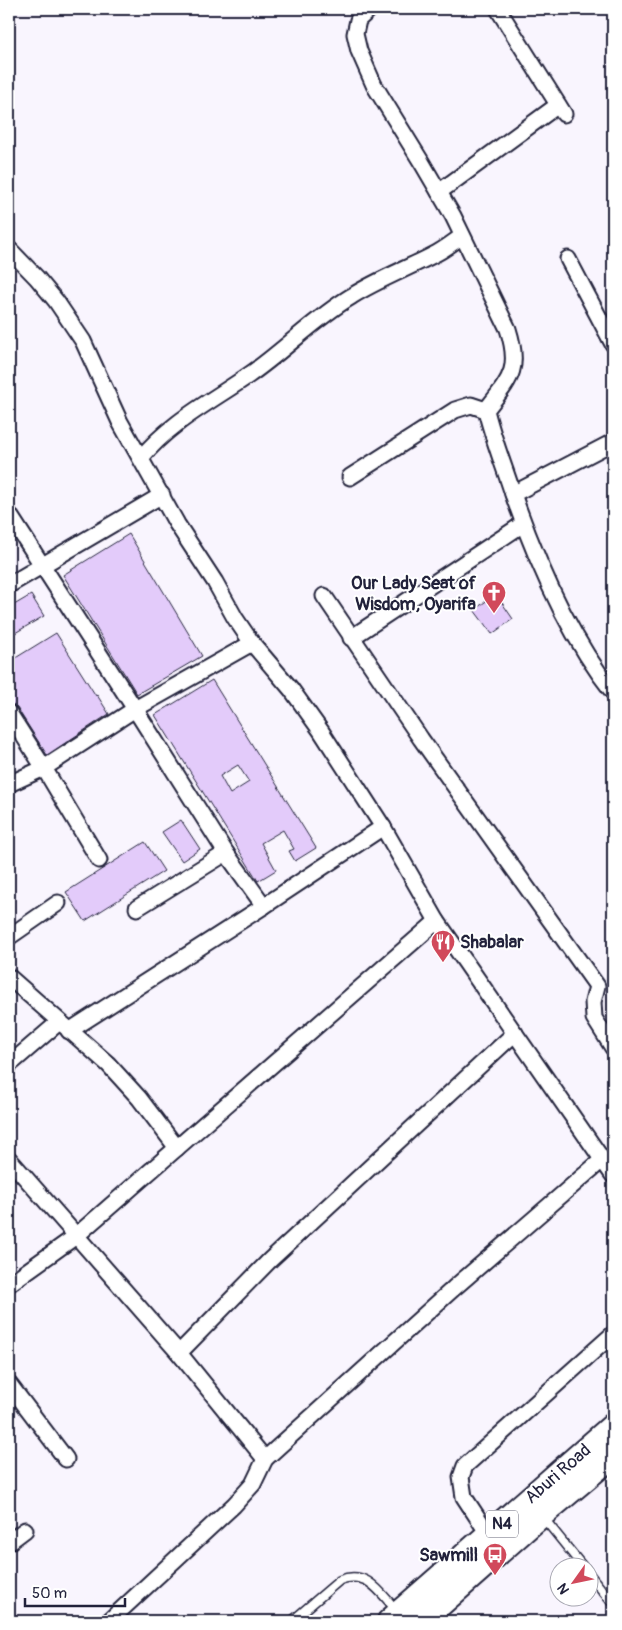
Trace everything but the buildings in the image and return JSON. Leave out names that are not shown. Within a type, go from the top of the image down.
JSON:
[{"type":"highway","name":"Aburi Road","points":[[394,1617],[613,1426]]},
{"type":"highway","name":"Aburi Road","points":[[421,1621],[541,1515],[613,1455]]},
{"type":"street","points":[[370,9],[358,20],[355,34],[359,51],[374,85],[439,192],[508,330],[514,347],[515,362],[512,375],[486,410],[492,437],[523,524],[559,602],[589,658],[613,692]]},
{"type":"street","points":[[439,192],[561,110],[498,9]]},
{"type":"street","points":[[141,458],[152,444],[169,430],[203,405],[250,375],[339,304],[365,288],[439,252],[462,236]]},
{"type":"street","points":[[10,254],[37,278],[56,301],[83,341],[112,405],[141,458],[178,524],[252,643],[291,689],[321,731],[383,827],[436,921],[613,1174]]},
{"type":"street","points":[[568,258],[613,344]]},
{"type":"street","points":[[350,478],[455,410],[472,405],[486,410]]},
{"type":"street","points":[[513,494],[613,442]]},
{"type":"street","points":[[9,585],[162,495]]},
{"type":"street","points":[[9,514],[136,709],[226,853],[264,906]]},
{"type":"street","points":[[351,638],[523,524]]},
{"type":"street","points":[[324,596],[421,739],[597,986],[593,1002],[594,1018],[613,1048]]},
{"type":"street","points":[[9,784],[44,768],[136,709],[252,643]]},
{"type":"street","points":[[9,713],[99,860]]},
{"type":"street","points":[[9,1065],[64,1026],[264,906],[383,827]]},
{"type":"street","points":[[137,908],[226,853]]},
{"type":"street","points":[[9,936],[58,903]]},
{"type":"street","points":[[9,1284],[76,1236],[436,921]]},
{"type":"street","points":[[9,977],[108,1064],[139,1098],[178,1148]]},
{"type":"street","points":[[179,1353],[270,1260],[515,1033]]},
{"type":"street","points":[[9,1159],[179,1353],[265,1459]]},
{"type":"street","points":[[109,1621],[234,1505],[253,1484],[265,1459],[454,1288],[602,1160]]},
{"type":"street","points":[[488,1535],[464,1497],[461,1477],[465,1466],[613,1334]]},
{"type":"street","points":[[9,1384],[66,1459]]},
{"type":"street","points":[[9,1542],[25,1530]]},
{"type":"lane","points":[[541,1515],[576,1558]]},
{"type":"lane","points":[[292,1621],[340,1580],[349,1577],[362,1577],[373,1586],[394,1617]]},
{"type":"lane","points":[[600,1588],[613,1604]]},
{"type":"place","name":"Our Lady Seat of Wisdom, Oyarifa","points":[[494,614]]},
{"type":"place","name":"Shabalar","points":[[443,963]]},
{"type":"place","name":"Sawmill","points":[[495,1576]]}]
